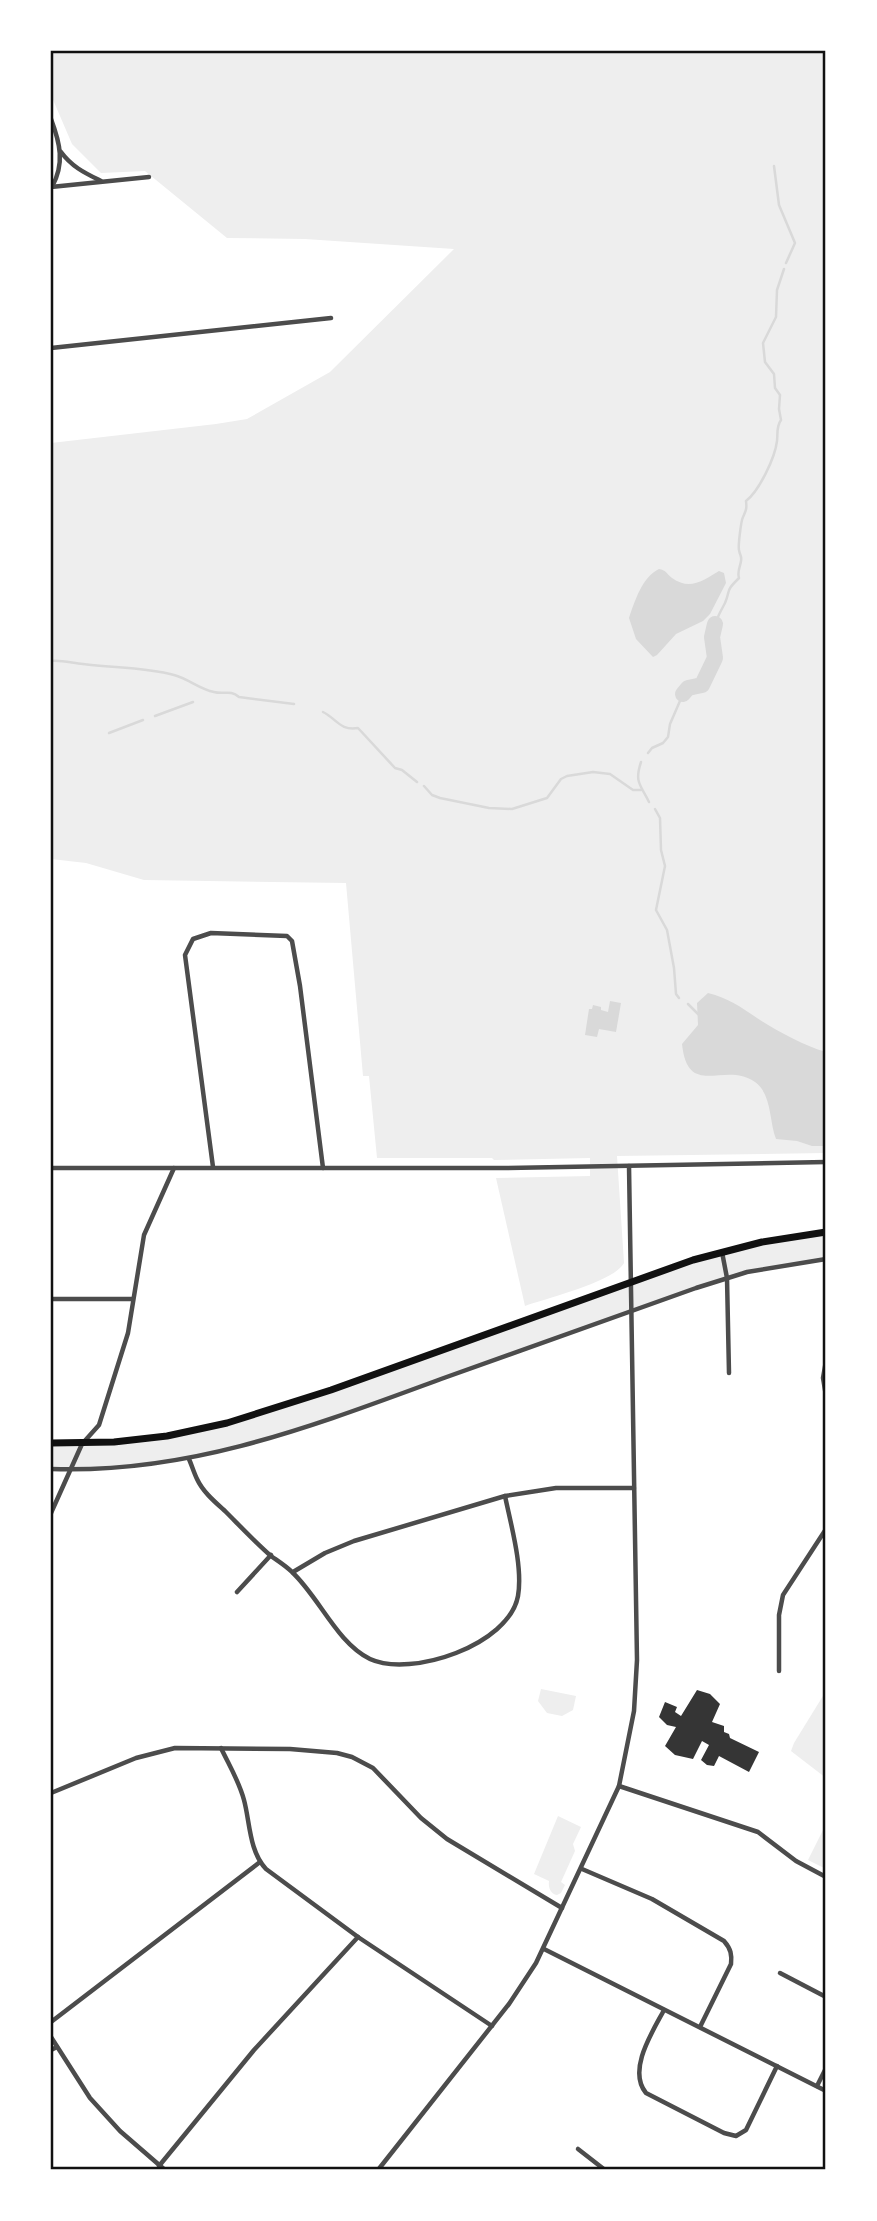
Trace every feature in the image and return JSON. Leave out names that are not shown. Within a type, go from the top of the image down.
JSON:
[{"type":"main road","points":[[51,1443],[82,1444],[167,1436],[252,1416],[722,1251],[826,1232]]},
{"type":"street","points":[[51,119],[61,151],[68,162],[103,182]]},
{"type":"street","points":[[52,187],[60,172],[61,151]]},
{"type":"street","points":[[52,187],[149,177]]},
{"type":"street","points":[[51,348],[331,318]]},
{"type":"street","points":[[214,1168],[186,955],[193,939],[211,933],[287,936],[292,941],[323,1168]]},
{"type":"street","points":[[51,1168],[629,1166],[826,1162]]},
{"type":"street","points":[[378,2170],[519,1992],[544,1949],[620,1786],[631,1733],[637,1673],[629,1166]]},
{"type":"street","points":[[51,1513],[82,1444],[99,1425],[122,1355],[144,1235],[174,1168]]},
{"type":"street","points":[[722,1251],[727,1278],[729,1373]]},
{"type":"street","points":[[51,1469],[137,1466],[189,1460],[265,1441],[727,1278],[775,1266],[826,1259]]},
{"type":"street","points":[[51,1299],[132,1299]]},
{"type":"street","points":[[826,1361],[823,1378],[826,1396]]},
{"type":"street","points":[[189,1460],[206,1493],[271,1555],[293,1572],[349,1644],[381,1663],[404,1665],[460,1651],[500,1627],[512,1611],[517,1599],[519,1575],[505,1496]]},
{"type":"street","points":[[293,1572],[325,1553],[355,1541],[505,1496],[556,1488],[634,1488]]},
{"type":"street","points":[[779,1671],[779,1615],[783,1595],[826,1529]]},
{"type":"street","points":[[237,1592],[271,1555]]},
{"type":"street","points":[[220,1747],[239,1784],[260,1863],[358,1937],[492,2026]]},
{"type":"street","points":[[51,1793],[156,1751],[175,1748],[326,1751],[352,1757],[373,1768],[421,1818],[447,1839],[562,1908]]},
{"type":"street","points":[[620,1786],[758,1832],[796,1861],[826,1877]]},
{"type":"street","points":[[51,2022],[260,1863]]},
{"type":"street","points":[[582,1869],[674,1911],[729,1947],[731,1965],[700,2027]]},
{"type":"street","points":[[159,2166],[254,2050],[358,1937]]},
{"type":"street","points":[[544,1949],[826,2091]]},
{"type":"street","points":[[780,1973],[826,1997]]},
{"type":"street","points":[[664,2010],[644,2053],[639,2079],[641,2087],[654,2097],[724,2133],[736,2136],[746,2130],[777,2066]]},
{"type":"street","points":[[51,2037],[90,2098],[120,2132],[165,2170]]},
{"type":"street","points":[[51,2050],[57,2047]]},
{"type":"street","points":[[817,2086],[826,2068]]},
{"type":"street","points":[[578,2149],[605,2170]]},
{"type":"shaded area","points":[[51,51],[826,51],[826,1153],[617,1156],[624,1263],[618,1270],[594,1283],[525,1306],[496,1178],[590,1176],[590,1158],[377,1158],[369,1076],[363,1076],[346,883],[144,880],[86,863],[51,859],[51,443],[247,419],[330,372],[454,249],[305,239],[227,238],[145,171],[101,173],[72,144],[51,95]]},
{"type":"shaded area","points":[[659,569],[685,584],[702,581],[719,571],[724,573],[726,583],[710,614],[703,621],[676,634],[653,657],[636,639],[629,618],[644,584]]},
{"type":"shaded area","points":[[708,993],[734,1003],[808,1046],[826,1052],[826,1146],[776,1139],[767,1101],[755,1082],[743,1076],[700,1075],[692,1070],[686,1061],[682,1044],[698,1025],[697,1003]]},
{"type":"shaded area","points":[[610,1001],[621,1003],[616,1032],[599,1029],[597,1037],[585,1035],[589,1009],[592,1009],[593,1005],[608,1012]]},
{"type":"shaded area","points":[[826,1232],[826,1259],[747,1272],[265,1441],[189,1459],[137,1466],[51,1469],[51,1443],[114,1442],[227,1423],[722,1251]]},
{"type":"shaded area","points":[[541,1689],[576,1696],[573,1710],[562,1716],[547,1713],[538,1701]]},
{"type":"shaded area","points":[[826,1691],[826,1778],[791,1751]]},
{"type":"shaded area","points":[[558,1816],[581,1827],[573,1844],[575,1851],[561,1882],[565,1885],[557,1895],[550,1890],[549,1881],[534,1874]]},
{"type":"shaded area","points":[[826,1824],[826,1869],[808,1860]]},
{"type":"building","points":[[697,1690],[710,1694],[720,1704],[712,1722],[724,1726],[724,1732],[729,1734],[730,1738],[759,1752],[749,1772],[719,1756],[714,1766],[707,1765],[701,1760],[709,1745],[702,1741],[693,1759],[675,1755],[665,1746],[676,1727],[667,1725],[659,1717],[665,1702],[677,1707],[675,1712],[681,1716]]},
{"type":"waterway","points":[[774,166],[779,205],[795,243],[786,263]]},
{"type":"waterway","points":[[715,624],[730,588],[739,578],[739,539],[746,501],[766,474],[777,441],[781,420],[780,395],[775,388],[774,374],[765,362],[763,343],[776,317],[777,290],[784,269]]},
{"type":"waterway","points":[[683,694],[688,688],[702,685],[715,658],[712,637],[715,624]]},
{"type":"waterway","points":[[51,661],[163,672],[214,692],[294,704]]},
{"type":"waterway","points":[[648,753],[668,737],[670,724],[683,694]]},
{"type":"waterway","points":[[155,716],[193,702]]},
{"type":"waterway","points":[[323,712],[347,728],[358,728],[395,768],[417,782]]},
{"type":"waterway","points":[[109,733],[143,720]]},
{"type":"waterway","points":[[641,762],[638,779],[649,802]]},
{"type":"waterway","points":[[424,786],[432,795],[440,798],[489,808],[512,809],[547,798],[561,779],[567,776],[593,772],[610,774],[633,790],[641,790]]},
{"type":"waterway","points":[[655,809],[660,818],[661,850],[665,866],[656,910],[667,930],[676,994],[679,998]]},
{"type":"waterway","points":[[688,1004],[698,1014]]}]
